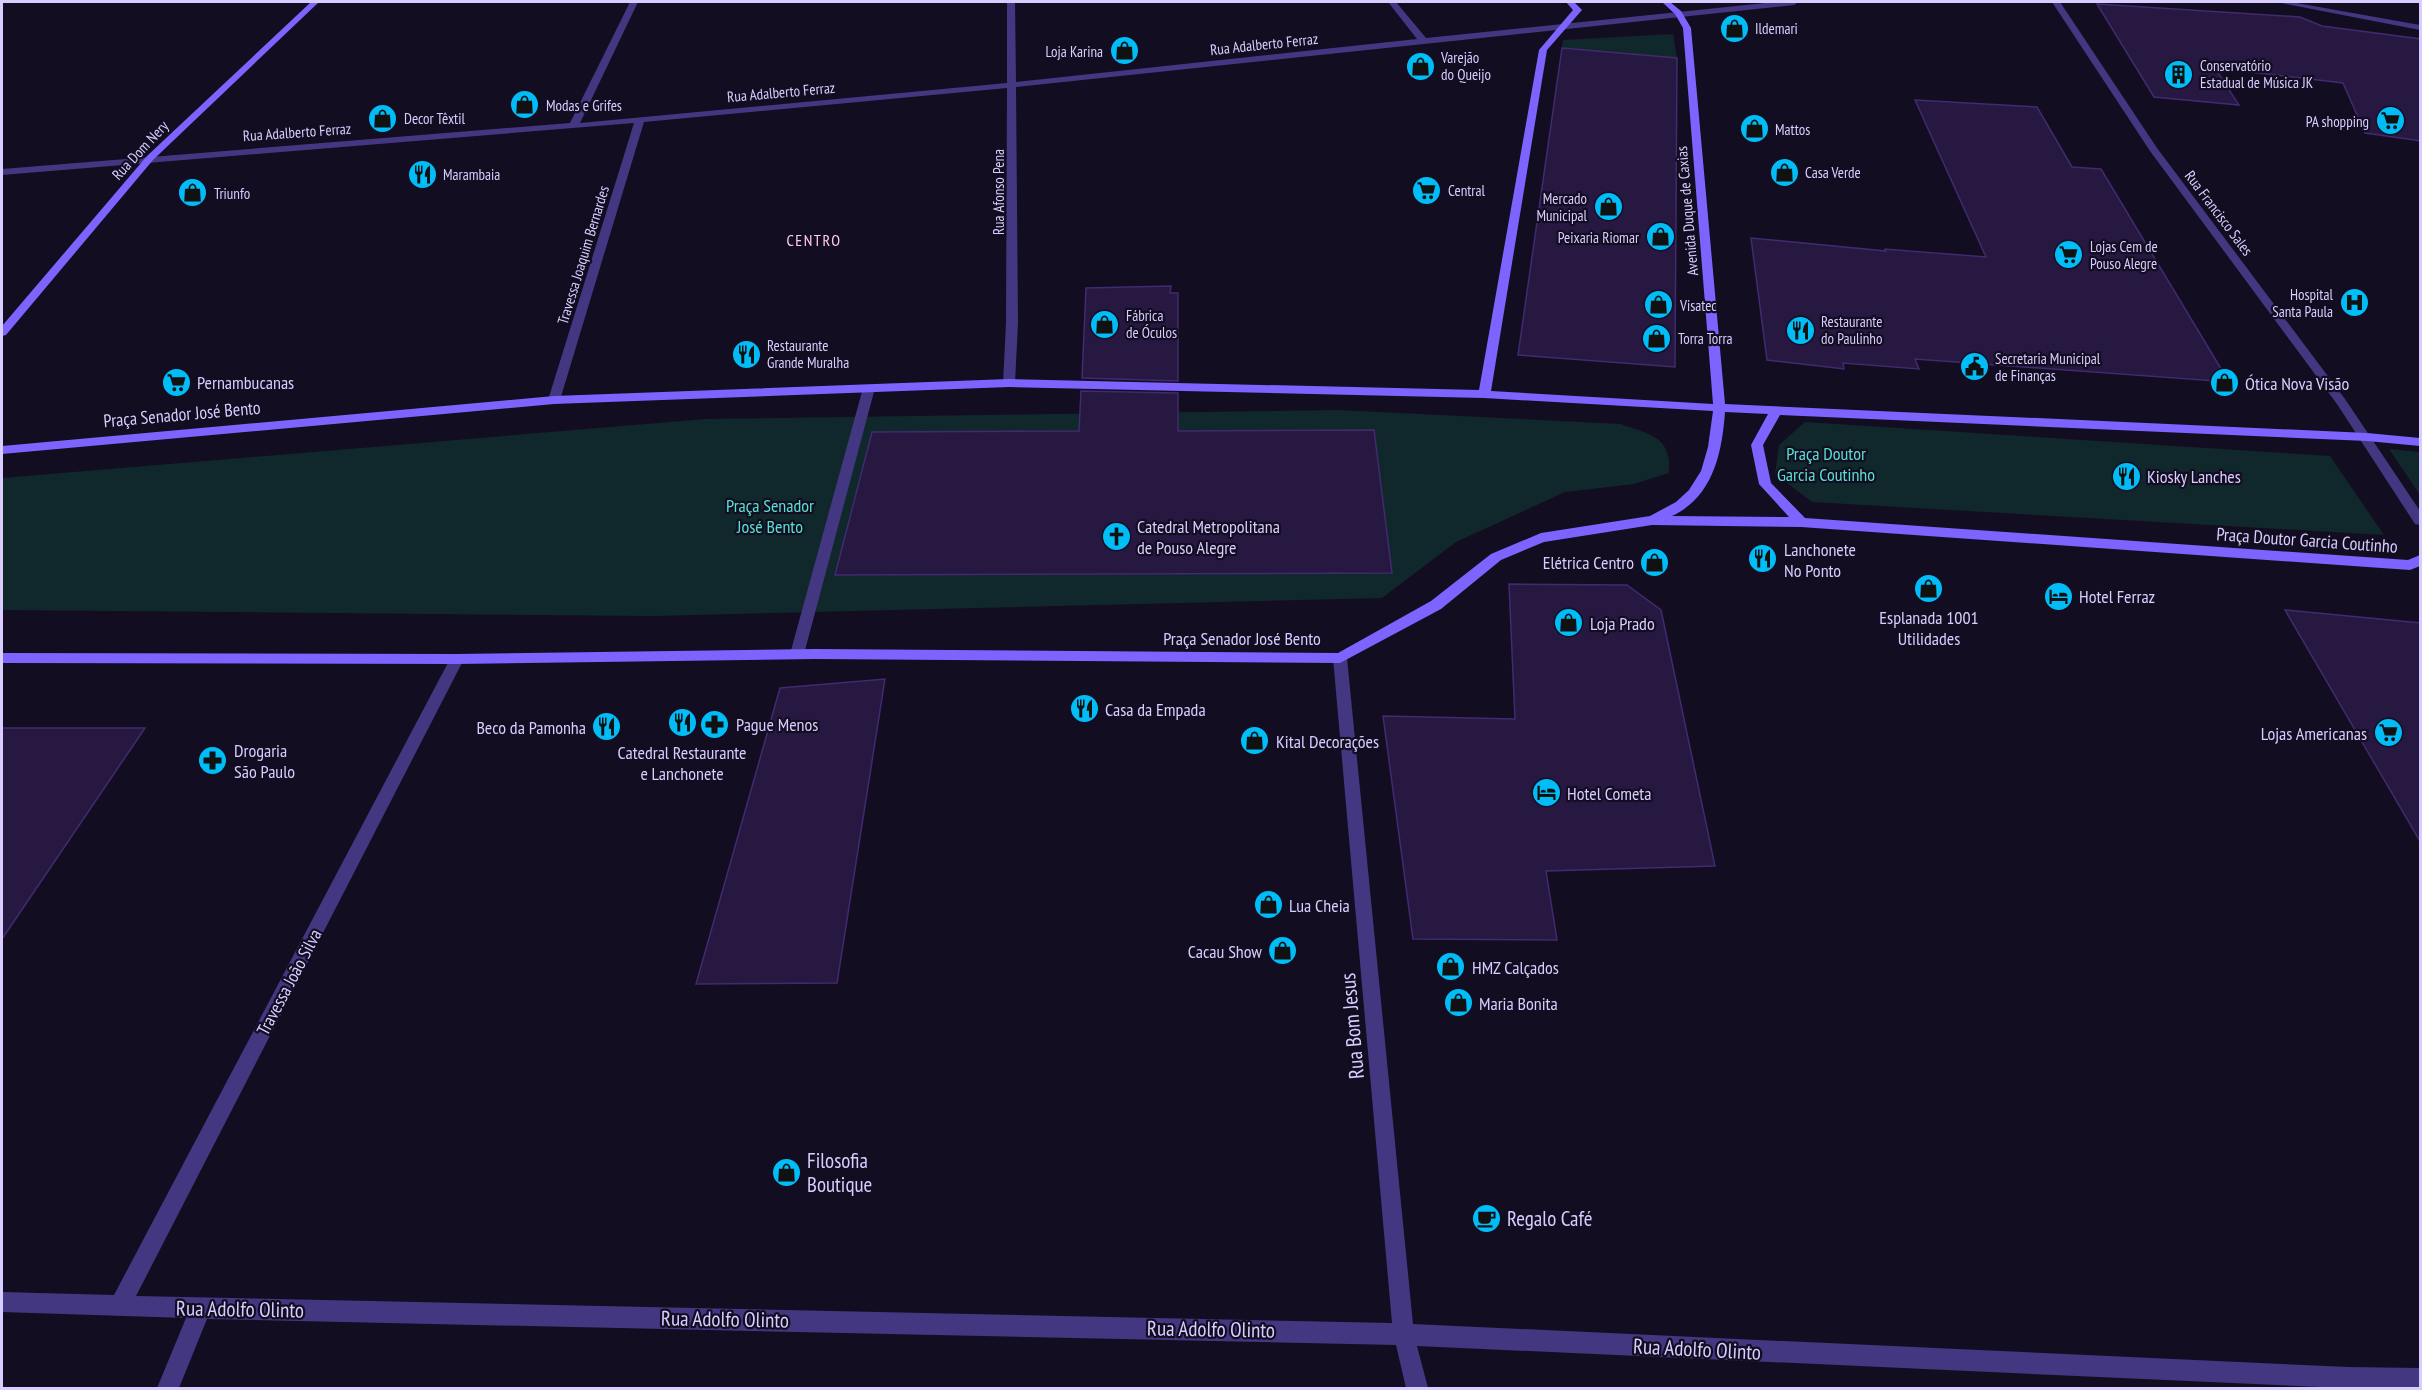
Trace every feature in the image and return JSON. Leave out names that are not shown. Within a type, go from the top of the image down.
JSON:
[{"type":"main road","name":"Rua Dom Nery","points":[[2,333],[150,158],[315,2]]},
{"type":"main road","points":[[1484,394],[1543,50],[1578,10],[1570,2]]},
{"type":"main road","name":"Avenida Duque de Caxias","points":[[1652,520],[1684,504],[1706,480],[1715,452],[1719,408],[1687,28],[1678,13],[1666,2]]},
{"type":"main road","name":"Praça Senador José Bento","points":[[2,450],[554,400],[1009,383],[1484,394],[1719,408]]},
{"type":"main road","points":[[1719,408],[2367,437],[2421,442]]},
{"type":"main road","points":[[1776,410],[1757,446],[1766,484],[1801,522]]},
{"type":"main road","name":"Praça Senador José Bento","points":[[2,658],[457,659],[797,654],[1340,658],[1436,605],[1496,557],[1542,538],[1652,520]]},
{"type":"main road","name":"Praça Doutor Garcia Coutinho","points":[[1652,520],[1801,522],[2410,565],[2421,560]]},
{"type":"street","points":[[574,126],[633,2]]},
{"type":"street","name":"Rua Afonso Pena","points":[[1009,383],[1012,323],[1011,2]]},
{"type":"street","points":[[1392,2],[1424,42]]},
{"type":"street","points":[[1562,27],[1794,2]]},
{"type":"street","name":"Rua Francisco Sales","points":[[2056,2],[2153,149],[2367,437]]},
{"type":"street","points":[[2280,2],[2421,28]]},
{"type":"street","name":"Rua Adalberto Ferraz","points":[[2,172],[150,158],[640,120],[1013,85],[1562,27]]},
{"type":"street","name":"Travessa Joaquim Bernardes","points":[[554,400],[640,120]]},
{"type":"street","points":[[797,654],[869,388]]},
{"type":"street","name":"Praça Doutor Garcia Coutinho","points":[[2367,437],[2421,521]]},
{"type":"street","name":"Rua Bom Jesus","points":[[1340,658],[1404,1336],[1417,1389]]},
{"type":"street","name":"Travessa João Silva","points":[[120,1305],[457,659]]},
{"type":"street","name":"Rua Adolfo Olinto","points":[[2,1302],[1340,1332],[2351,1383],[2421,1379]]},
{"type":"street","points":[[168,1389],[201,1308]]},
{"type":"green space","points":[[1673,34],[1677,58],[1562,48],[1563,40]]},
{"type":"green space","name":"Praça Senador José Bento","points":[[1339,410],[1620,424],[1649,434],[1662,444],[1667,451],[1669,473],[1634,484],[1565,492],[1456,542],[1382,598],[654,616],[2,610],[2,478],[706,419]]},
{"type":"green space","name":"Praça Doutor Garcia Coutinho","points":[[1805,422],[2330,456],[2384,535],[1812,502],[1775,474],[1779,445]]},
{"type":"green space","points":[[2389,449],[2420,452],[2420,495]]},
{"type":"building","points":[[2097,4],[2300,17],[2322,26],[2421,39],[2421,141],[2365,133],[2343,83],[2215,68],[2239,105],[2154,97]]},
{"type":"building","name":"Mercado Municipal","points":[[1562,48],[1677,58],[1675,367],[1518,355]]},
{"type":"building","points":[[1915,100],[2037,107],[2072,167],[2101,169],[2229,382],[1915,359],[1919,369],[1843,363],[1844,369],[1767,360],[1751,238],[1886,251],[1885,249],[1986,257]]},
{"type":"building","points":[[1171,286],[1170,293],[1178,293],[1178,381],[1082,378],[1086,288]]},
{"type":"building","name":"Catedral Metropolitana de Pouso Alegre","points":[[1081,391],[1178,393],[1178,431],[1374,430],[1392,573],[835,575],[872,432],[1079,431]]},
{"type":"building","name":"Hotel Cometa","points":[[1509,584],[1627,585],[1661,610],[1715,866],[1546,871],[1557,940],[1413,939],[1383,716],[1515,719]]},
{"type":"building","name":"Lojas Americanas","points":[[2285,610],[2421,623],[2421,843]]},
{"type":"building","points":[[885,679],[837,983],[696,984],[780,688]]},
{"type":"building","points":[[2,728],[145,728],[2,939]]},
{"type":"place","name":"Ildemari","points":[[1734,28]]},
{"type":"place","name":"Loja Karina","points":[[1124,51]]},
{"type":"place","name":"Varejão do Queijo","points":[[1420,66]]},
{"type":"place","name":"Conservatório Estadual de Música JK","points":[[2179,74]]},
{"type":"place","name":"Modas e Grifes","points":[[525,105]]},
{"type":"place","name":"Decor Têxtil","points":[[383,118]]},
{"type":"place","name":"PA shopping","points":[[2390,121]]},
{"type":"place","name":"Mattos","points":[[1754,129]]},
{"type":"place","name":"Casa Verde","points":[[1784,172]]},
{"type":"place","name":"Marambaia","points":[[422,174]]},
{"type":"place","name":"Central","points":[[1427,190]]},
{"type":"place","name":"Triunfo","points":[[193,193]]},
{"type":"place","name":"Mercado Municipal","points":[[1608,207]]},
{"type":"place","name":"Peixaria Riomar","points":[[1660,237]]},
{"type":"place","name":"Lojas Cem de Pouso Alegre","points":[[2069,255]]},
{"type":"place","name":"Hospital Santa Paula","points":[[2354,303]]},
{"type":"place","name":"Visatec","points":[[1659,305]]},
{"type":"place","name":"Fábrica de Óculos","points":[[1105,324]]},
{"type":"place","name":"Restaurante do Paulinho","points":[[1800,330]]},
{"type":"place","name":"Torra Torra","points":[[1657,338]]},
{"type":"place","name":"Restaurante Grande Muralha","points":[[746,354]]},
{"type":"place","name":"Secretaria Municipal de Finanças","points":[[1974,367]]},
{"type":"place","name":"Pernambucanas","points":[[176,382]]},
{"type":"place","name":"Ótica Nova Visão","points":[[2224,383]]},
{"type":"place","name":"Kiosky Lanches","points":[[2126,476]]},
{"type":"place","name":"Catedral Metropolitana de Pouso Alegre","points":[[1116,536]]},
{"type":"place","name":"Lanchonete No Ponto","points":[[1763,559]]},
{"type":"place","name":"Elétrica Centro","points":[[1655,562]]},
{"type":"place","name":"Esplanada 1001 Utilidades","points":[[1929,588]]},
{"type":"place","name":"Hotel Ferraz","points":[[2058,596]]},
{"type":"place","name":"Loja Prado","points":[[1569,623]]},
{"type":"place","name":"Casa da Empada","points":[[1084,709]]},
{"type":"place","name":"Catedral Restaurante e Lanchonete","points":[[682,723]]},
{"type":"place","name":"Pague Menos","points":[[715,724]]},
{"type":"place","name":"Beco da Pamonha","points":[[607,727]]},
{"type":"place","name":"Lojas Americanas","points":[[2388,733]]},
{"type":"place","name":"Kital Decorações","points":[[1255,741]]},
{"type":"place","name":"Drogaria São Paulo","points":[[213,760]]},
{"type":"place","name":"Hotel Cometa","points":[[1546,793]]},
{"type":"place","name":"Lua Cheia","points":[[1268,905]]},
{"type":"place","name":"Cacau Show","points":[[1283,951]]},
{"type":"place","name":"HMZ Calçados","points":[[1451,967]]},
{"type":"place","name":"Maria Bonita","points":[[1458,1003]]},
{"type":"place","name":"Filosofia Boutique","points":[[786,1172]]},
{"type":"place","name":"Regalo Café","points":[[1486,1218]]},
{"type":"district","name":"CENTRO","points":[[814,240]]}]
